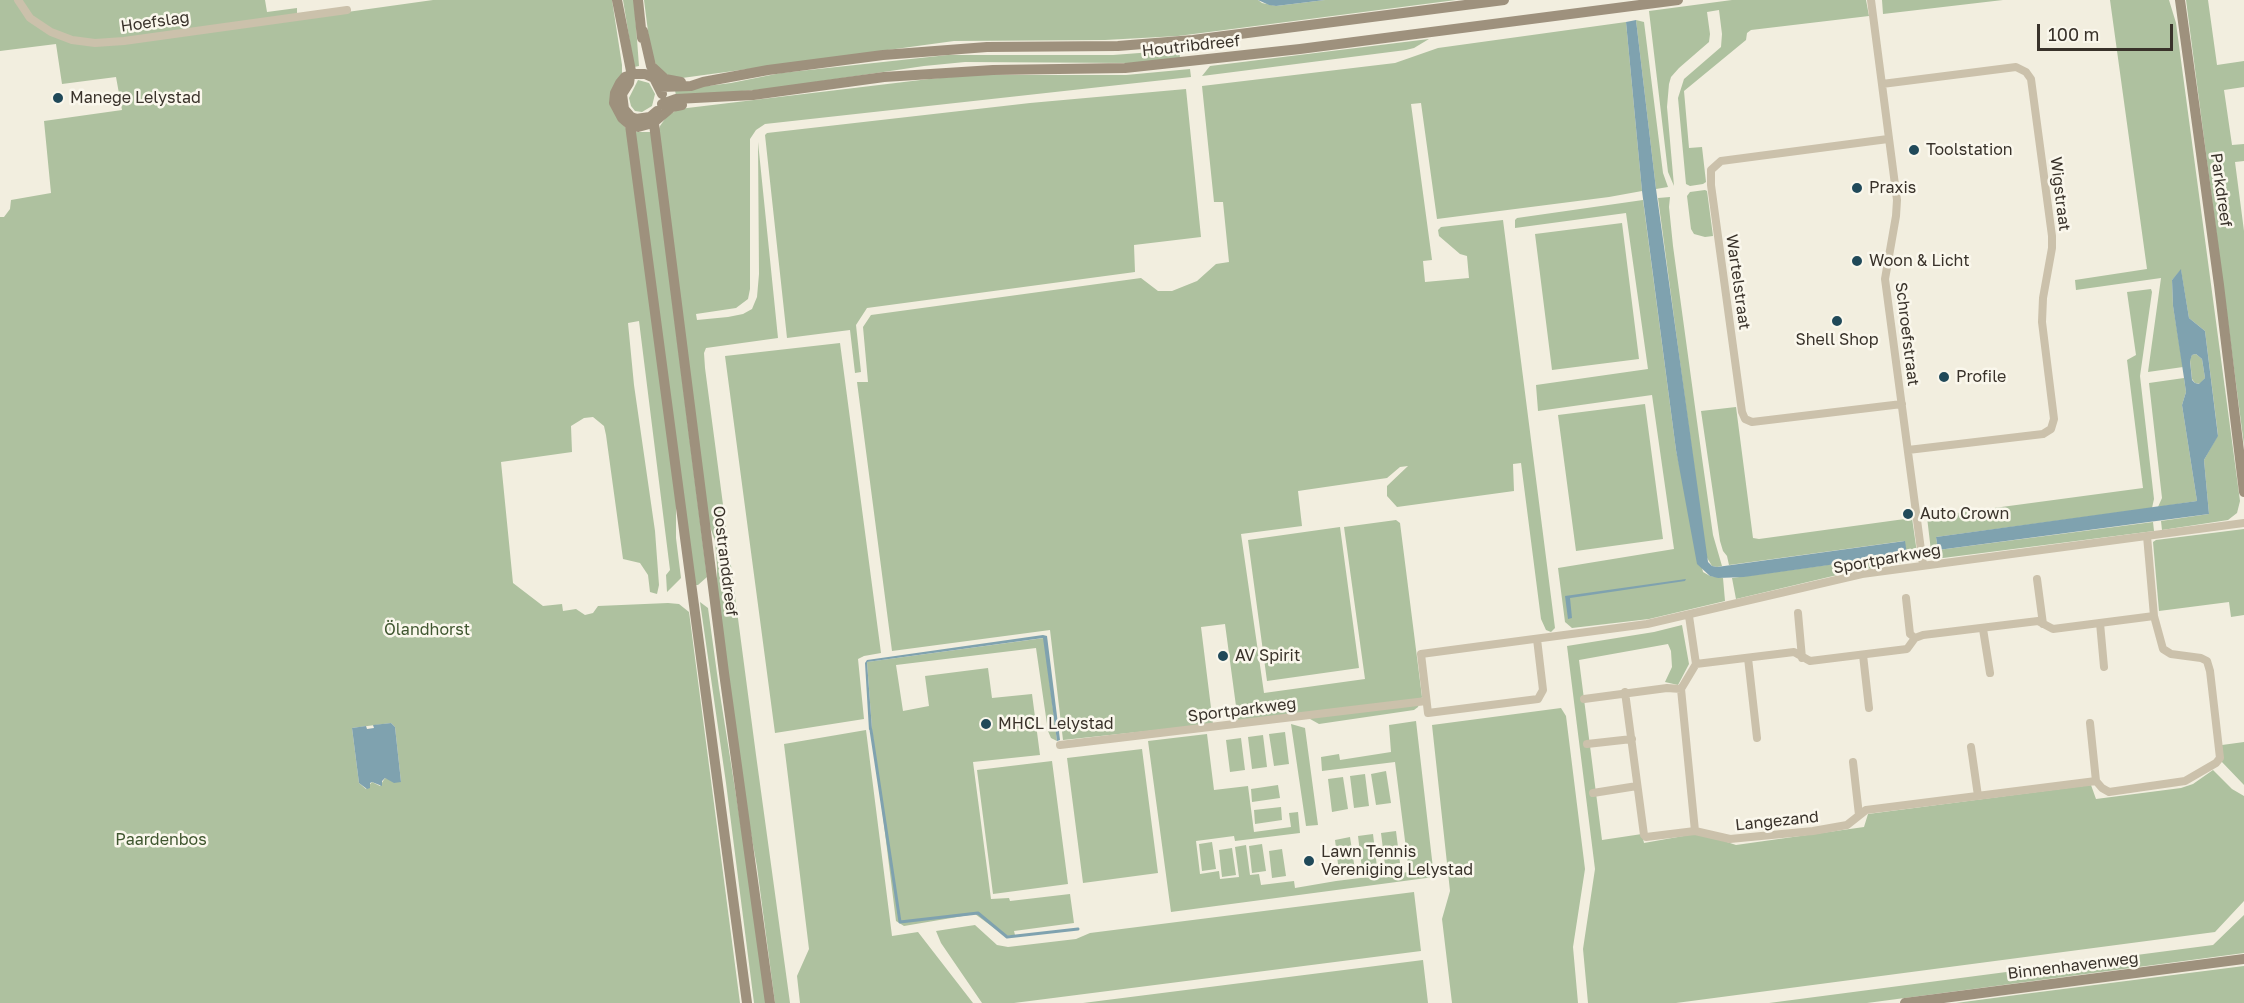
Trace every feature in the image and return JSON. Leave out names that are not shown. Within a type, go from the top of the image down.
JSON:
[{"type":"main road","points":[[617,0],[628,76],[622,94],[624,109],[636,119],[653,120]]},
{"type":"main road","points":[[638,0],[649,62],[671,82],[702,82]]},
{"type":"main road","name":"Houtribdreef","points":[[660,87],[685,87],[768,70],[883,55],[987,47],[1118,46],[1171,42],[1504,0]]},
{"type":"main road","name":"Houtribdreef","points":[[663,108],[676,99],[705,99],[774,92],[884,77],[993,70],[1125,68],[1300,49],[1678,0]]},
{"type":"main road","name":"Parkdreef","points":[[2180,0],[2219,285],[2244,492]]},
{"type":"main road","points":[[643,31],[641,51],[645,74]]},
{"type":"main road","points":[[645,74],[654,78],[660,87],[663,108],[653,120],[643,127],[630,125],[618,114],[614,103],[617,88],[628,76],[645,74]]},
{"type":"main road","name":"Oostranddreef","points":[[653,120],[727,695],[770,1003]]},
{"type":"main road","points":[[630,125],[747,1003]]},
{"type":"main road","name":"Binnenhavenweg","points":[[1905,1003],[2244,958]]},
{"type":"street","name":"Hoefslag","points":[[18,0],[30,18],[51,32],[72,40],[95,43],[347,10]]},
{"type":"street","name":"Schroefstraat","points":[[1871,0],[1897,200],[1885,279],[1923,565]]},
{"type":"street","name":"Wigstraat","points":[[1882,84],[2016,67],[2026,72],[2031,80],[2052,236],[2042,322],[2054,419],[2051,429],[2043,434],[1908,450]]},
{"type":"street","name":"Wartelstraat","points":[[1888,139],[1720,161],[1711,170],[1742,412],[1745,419],[1752,422],[1902,404]]},
{"type":"street","name":"Sportparkweg","points":[[1060,745],[1426,701],[1421,654],[1647,624],[1862,574],[2244,523]]},
{"type":"street","name":"Langezand","points":[[1625,692],[1644,835],[1647,837],[1695,831],[1730,839],[1812,831],[1847,825],[1866,810],[2096,781],[2109,792],[2185,781],[2216,763],[2220,758],[2207,661],[2171,654],[2163,649],[2154,616],[2147,536]]},
{"type":"street","points":[[2037,579],[2043,624]]},
{"type":"street","points":[[1906,598],[1910,634],[1915,638]]},
{"type":"street","points":[[1798,613],[1802,658]]},
{"type":"street","points":[[1689,616],[1696,664],[1681,689],[1695,831]]},
{"type":"street","points":[[1696,664],[1794,652],[1810,662],[1908,649],[1915,638],[1923,635],[2038,621],[2053,629],[2154,616]]},
{"type":"street","points":[[2100,623],[2104,667]]},
{"type":"street","points":[[1983,629],[1990,674]]},
{"type":"street","points":[[1426,701],[1428,713],[1538,699],[1544,690],[1537,639]]},
{"type":"street","points":[[1863,655],[1869,708]]},
{"type":"street","points":[[1748,658],[1757,738]]},
{"type":"street","points":[[1584,699],[1625,692],[1681,689]]},
{"type":"street","points":[[2090,723],[2096,781]]},
{"type":"street","points":[[1587,744],[1632,739]]},
{"type":"street","points":[[1971,747],[1978,796]]},
{"type":"street","points":[[1853,762],[1859,814]]},
{"type":"street","points":[[1593,793],[1637,786]]},
{"type":"green space","name":"Paardenbos","points":[[0,0],[265,0],[267,12],[297,8],[297,14],[147,40],[433,0],[612,0],[622,73],[612,109],[627,130],[676,498],[676,538],[681,578],[667,592],[666,575],[670,570],[639,321],[628,323],[634,385],[655,531],[659,585],[657,594],[650,592],[648,575],[640,563],[623,559],[606,435],[604,426],[593,417],[584,418],[571,426],[572,452],[501,462],[513,583],[543,606],[562,604],[563,611],[576,609],[585,615],[593,613],[598,606],[668,603],[679,604],[689,612],[740,1003],[0,1003],[0,217],[4,217],[10,209],[11,200],[51,193],[44,121],[122,110],[116,77],[62,84],[56,44],[0,51]],"holes":[[[391,723],[395,727],[401,782],[385,778],[380,786],[372,782],[366,789],[359,783],[352,728]]]},
{"type":"green space","points":[[623,0],[634,0],[639,66],[634,67]]},
{"type":"green space","points":[[644,0],[1258,0],[1276,6],[1325,0],[1456,0],[1178,36],[1105,40],[954,41],[682,78],[669,76],[658,68],[651,55]]},
{"type":"green space","points":[[1732,0],[1866,0],[1869,16],[1751,30],[1747,33],[1746,40],[1684,91],[1689,148],[1702,147],[1706,182],[1690,186],[1686,184],[1678,98],[1684,79],[1721,47],[1719,10],[1707,12],[1709,42],[1679,68],[1671,77],[1669,84],[1667,107],[1674,186],[1668,172],[1649,11]]},
{"type":"green space","points":[[1882,0],[2003,0],[1883,14]]},
{"type":"green space","points":[[2110,0],[2169,0],[2176,23],[2240,501],[2237,513],[2228,520],[2162,530],[2161,521],[2209,514],[2204,460],[2218,435],[2205,331],[2189,318],[2181,270],[2172,280],[2173,306],[2183,367],[2148,372],[2161,278],[2076,290],[2075,280],[2147,269]]},
{"type":"green space","points":[[2186,0],[2208,0],[2217,65],[2244,61],[2244,87],[2224,90],[2232,145],[2244,144],[2244,161],[2235,162],[2244,231],[2244,445]]},
{"type":"green space","points":[[1636,20],[1644,22],[1663,173],[1668,187],[1656,189]]},
{"type":"green space","points":[[1626,22],[1642,191],[1437,219],[1421,103],[1411,104],[1432,260],[1423,261],[1425,282],[1469,278],[1467,256],[1460,254],[1439,236],[1438,230],[1441,227],[1503,220],[1555,628],[1551,632],[1546,630],[1541,619],[1521,463],[1513,464],[1514,491],[1397,507],[1387,496],[1387,486],[1408,466],[1400,467],[1387,478],[1298,491],[1302,526],[1241,534],[1264,693],[1365,679],[1344,527],[1396,520],[1400,523],[1422,697],[1418,707],[1414,710],[1319,724],[1303,715],[1238,721],[1225,624],[1201,627],[1213,724],[1063,740],[1050,630],[892,651],[857,382],[868,382],[863,327],[871,315],[1141,278],[1158,291],[1172,291],[1197,281],[1216,264],[1229,262],[1223,202],[1214,202],[1202,86],[1395,63],[1438,48]]},
{"type":"green space","points":[[1429,39],[1406,50],[1202,76],[1210,66]]},
{"type":"green space","points":[[1179,50],[1180,58],[1131,63],[965,62],[768,89],[676,96],[675,90],[731,83],[781,73],[948,55],[1113,55]]},
{"type":"green space","points":[[1190,69],[1191,77],[765,124],[756,130],[750,139],[750,289],[748,299],[736,308],[696,314],[697,320],[743,314],[752,309],[757,297],[759,274],[758,142],[778,338],[706,348],[704,353],[790,1003],[775,1003],[757,867],[738,761],[717,592],[715,541],[706,515],[657,135],[660,126],[667,116],[679,109],[929,79],[974,75],[1126,75]]},
{"type":"green space","points":[[638,80],[649,83],[655,94],[652,106],[642,112],[635,111],[629,98]]},
{"type":"green space","points":[[1186,89],[1201,237],[1134,245],[1135,272],[867,308],[856,325],[861,372],[855,373],[850,330],[787,338],[765,135],[767,133],[1030,103]]},
{"type":"green space","points":[[635,132],[651,132],[707,577],[698,585],[694,585]]},
{"type":"green space","points":[[1705,190],[1713,236],[1705,237],[1694,234],[1691,229],[1687,196],[1690,192]]},
{"type":"green space","points":[[1670,197],[1673,246],[1702,458],[1713,535],[1722,566],[1717,567],[1712,566],[1706,556],[1658,198]]},
{"type":"green space","points":[[1643,200],[1676,450],[1703,572],[1710,576],[1723,578],[1725,601],[1649,619],[1572,628],[1565,622],[1558,568],[1674,549],[1652,395],[1538,411],[1536,385],[1648,369],[1626,213],[1515,228],[1515,220]]},
{"type":"green space","points":[[1622,223],[1639,359],[1552,370],[1535,234]]},
{"type":"green space","points":[[2151,289],[2140,376],[2154,499],[2152,508],[1936,537],[1938,550],[2153,522],[2154,531],[1943,558],[1935,555],[1931,551],[1927,517],[2143,488],[2127,360],[2136,355],[2127,292]]},
{"type":"green space","points":[[840,343],[881,653],[858,659],[864,719],[775,733],[725,356]]},
{"type":"green space","points":[[2196,354],[2202,359],[2205,378],[2200,384],[2195,383],[2192,379],[2190,360],[2192,355]]},
{"type":"green space","points":[[2184,378],[2186,392],[2182,405],[2197,501],[2158,507],[2162,498],[2149,383]]},
{"type":"green space","points":[[1645,404],[1663,539],[1576,551],[1558,415]]},
{"type":"green space","points":[[1736,407],[1753,538],[1912,518],[1917,553],[1914,561],[1850,572],[1736,599],[1732,578],[1907,554],[1904,541],[1729,565],[1720,541],[1701,411]]},
{"type":"green space","points":[[1340,527],[1359,668],[1267,681],[1248,540]]},
{"type":"green space","points":[[2244,529],[2244,615],[2231,617],[2229,602],[2159,611],[2153,542]]},
{"type":"green space","points":[[700,602],[708,608],[769,1003],[754,1003]]},
{"type":"green space","points":[[1682,625],[1689,664],[1678,685],[1665,682],[1672,667],[1668,644],[1579,660],[1602,840],[1642,834],[1644,843],[1700,833],[1736,845],[1864,827],[1868,814],[2091,785],[2096,799],[2181,788],[2193,784],[2213,770],[2232,789],[2244,796],[2244,901],[2215,932],[1676,1003],[1588,1003],[1583,949],[1595,869],[1567,646],[1654,632]]},
{"type":"green space","points":[[1044,638],[1057,741],[1051,738],[1048,731],[1036,648],[896,665],[903,711],[929,706],[925,676],[988,668],[992,698],[1032,694],[1040,755],[973,762],[991,899],[1009,898],[1010,901],[1070,894],[1074,923],[1014,931],[1015,935],[1005,936],[975,914],[904,926],[896,921],[872,729],[867,662]]},
{"type":"green space","points":[[1561,708],[1566,716],[1585,869],[1573,947],[1578,1003],[1452,1003],[1442,919],[1450,891],[1432,725]]},
{"type":"green space","points":[[1416,721],[1434,877],[1171,912],[1148,741],[1207,734],[1214,790],[1248,786],[1254,832],[1291,827],[1289,813],[1298,812],[1300,833],[1235,841],[1234,836],[1196,841],[1200,874],[1219,871],[1220,879],[1239,877],[1235,847],[1246,845],[1250,875],[1259,874],[1261,885],[1294,881],[1295,888],[1409,872],[1395,762],[1322,771],[1321,757],[1339,754],[1340,760],[1391,752],[1389,725]]},
{"type":"green space","points":[[1291,724],[1305,728],[1318,825],[1306,826]]},
{"type":"green space","points":[[866,730],[892,936],[918,932],[973,1003],[800,1003],[797,976],[809,949],[784,744]]},
{"type":"green space","points":[[1285,732],[1289,764],[1274,766],[1269,734]]},
{"type":"green space","points":[[1263,735],[1267,767],[1252,769],[1248,737]]},
{"type":"green space","points":[[1241,738],[1245,770],[1230,772],[1226,740]]},
{"type":"green space","points":[[2244,742],[2244,785],[2221,761],[2222,745]]},
{"type":"green space","points":[[1142,749],[1158,873],[1083,883],[1067,758]]},
{"type":"green space","points":[[1052,761],[1068,884],[993,894],[977,770]]},
{"type":"green space","points":[[1386,771],[1391,803],[1376,805],[1371,774]]},
{"type":"green space","points":[[1365,774],[1369,806],[1354,808],[1350,776]]},
{"type":"green space","points":[[1343,777],[1348,809],[1332,812],[1328,779]]},
{"type":"green space","points":[[1278,785],[1280,798],[1252,802],[1251,789]]},
{"type":"green space","points":[[1281,807],[1282,820],[1255,824],[1254,810]]},
{"type":"green space","points":[[1396,831],[1400,863],[1385,865],[1381,833]]},
{"type":"green space","points":[[1373,834],[1377,867],[1362,869],[1358,836]]},
{"type":"green space","points":[[1350,837],[1355,870],[1339,872],[1335,840]]},
{"type":"green space","points":[[1212,842],[1216,869],[1202,871],[1199,844]]},
{"type":"green space","points":[[1262,844],[1266,871],[1252,873],[1249,846]]},
{"type":"green space","points":[[1232,848],[1236,875],[1222,877],[1219,850]]},
{"type":"green space","points":[[1282,849],[1286,876],[1272,878],[1269,851]]},
{"type":"green space","points":[[1414,892],[1421,951],[1014,1003],[982,1003],[941,943],[936,931],[975,925],[997,945],[1008,947],[1076,939],[1090,933]]},
{"type":"green space","points":[[2244,915],[2244,953],[1867,1003],[1769,1003],[2213,945]]},
{"type":"green space","points":[[1423,960],[1428,1003],[1083,1003]]},
{"type":"green space","points":[[2244,966],[2244,1003],[1956,1003],[2024,994]]},
{"type":"water","points":[[1258,0],[1325,0],[1276,6]]},
{"type":"water","points":[[1636,20],[1656,189],[1708,562],[1717,567],[1905,541],[1907,554],[1744,577],[1710,576],[1697,564],[1676,450],[1642,191],[1626,22]]},
{"type":"water","points":[[2181,269],[2189,318],[2205,331],[2218,436],[2204,460],[2209,514],[1938,550],[1936,537],[2197,501],[2182,405],[2186,392],[2173,306],[2172,280]],"holes":[[[2196,354],[2202,359],[2205,378],[2199,384],[2192,380],[2190,361],[2192,355]]]},
{"type":"water","points":[[1686,579],[1685,581],[1570,598],[1572,618],[1568,619],[1565,596]]},
{"type":"water","points":[[1047,636],[1060,740],[1057,741],[1043,638],[867,662],[872,729],[869,730],[865,663],[867,660]]},
{"type":"water","points":[[391,723],[395,727],[401,782],[394,783],[385,778],[382,786],[372,782],[370,788],[367,789],[359,783],[352,728],[366,726],[367,729],[374,728],[373,725]]},
{"type":"waterway","points":[[871,730],[900,922],[978,913],[1007,937],[1078,929]]},
{"type":"place","name":"Manege Lelystad","points":[[58,98]]},
{"type":"place","name":"Toolstation","points":[[1914,150]]},
{"type":"place","name":"Praxis","points":[[1857,188]]},
{"type":"place","name":"Woon & Licht","points":[[1857,261]]},
{"type":"place","name":"Shell Shop","points":[[1837,321]]},
{"type":"place","name":"Profile","points":[[1944,377]]},
{"type":"place","name":"Auto Crown","points":[[1908,514]]},
{"type":"place","name":"AV Spirit","points":[[1223,656]]},
{"type":"place","name":"MHCL Lelystad","points":[[986,724]]},
{"type":"place","name":"Lawn Tennis Vereniging Lelystad","points":[[1309,861]]},
{"type":"park label","name":"Ölandhorst","points":[[427,630]]}]
